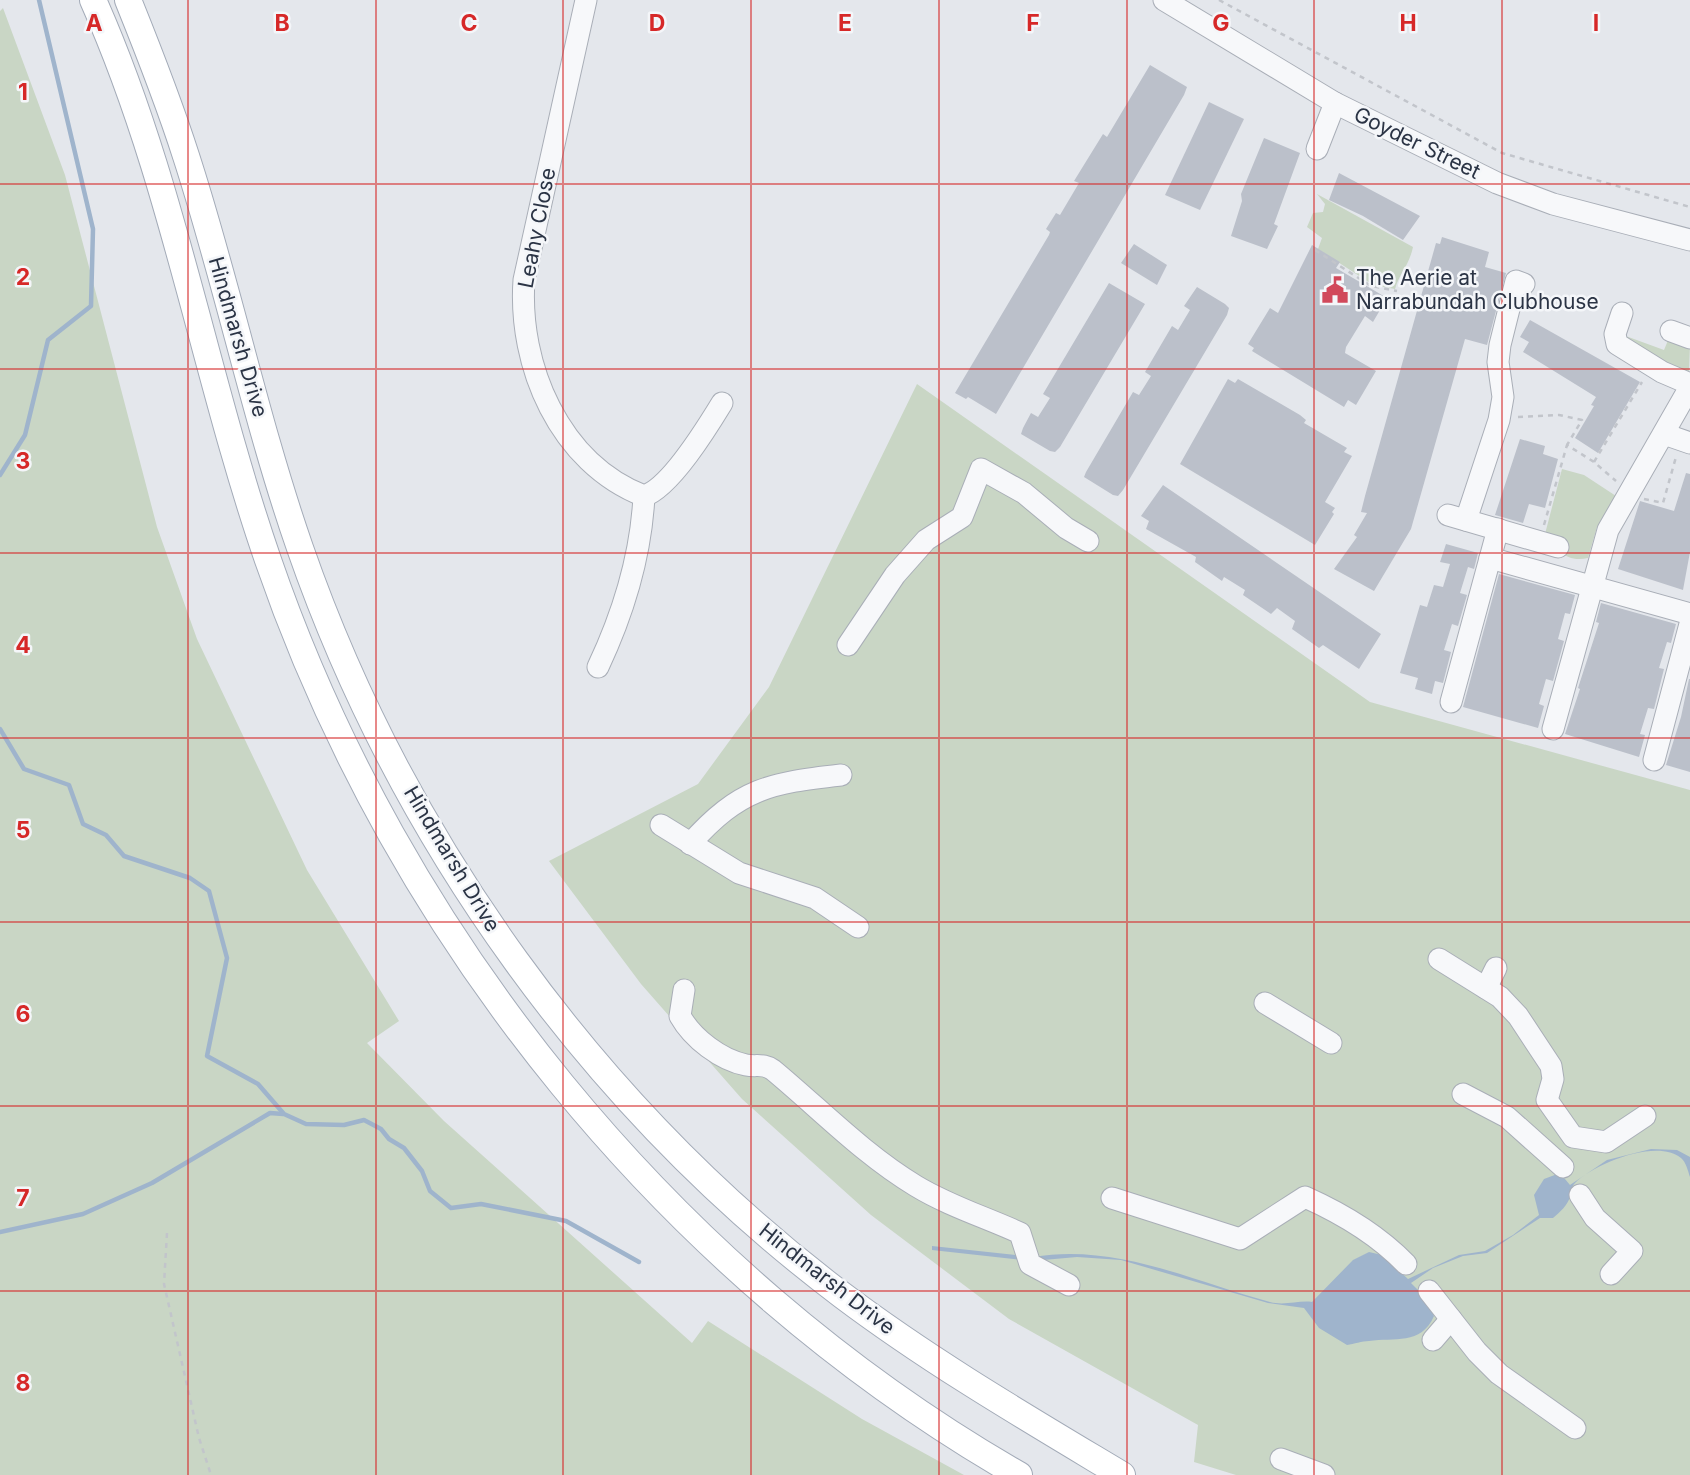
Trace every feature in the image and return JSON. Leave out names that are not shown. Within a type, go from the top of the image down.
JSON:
[{"type":"main road","name":"Hindmarsh Drive","points":[[128,0],[187,159],[299,547],[331,629],[391,757],[430,829],[510,952],[629,1101],[729,1200],[778,1243],[901,1338],[1122,1475]]},
{"type":"main road","name":"Hindmarsh Drive","points":[[93,5],[159,180],[241,477],[287,614],[348,755],[425,892],[480,977],[530,1044],[662,1196],[762,1290],[838,1353],[908,1405],[1019,1475]]},
{"type":"street","name":"Leahy Close","points":[[586,0],[526,268],[524,326],[533,368],[561,426],[608,475],[644,496]]},
{"type":"street","name":"Goyder Street","points":[[1164,0],[1335,103],[1517,192],[1690,240]]},
{"type":"street","points":[[1317,149],[1335,103]]},
{"type":"street","points":[[1524,284],[1516,282],[1500,345],[1498,362],[1503,397],[1497,426],[1457,517],[1549,544]]},
{"type":"street","points":[[1553,729],[1608,530],[1678,439],[1690,386],[1617,344],[1615,334],[1622,313]]},
{"type":"street","points":[[598,667],[619,623],[641,525],[644,496],[658,488],[697,443],[722,403]]},
{"type":"street","points":[[848,645],[895,575],[926,540],[962,517],[981,469],[1024,493],[1066,528],[1088,541]]},
{"type":"street","points":[[1451,702],[1498,529]]},
{"type":"street","points":[[1490,558],[1690,614]]},
{"type":"street","points":[[1654,760],[1690,624]]},
{"type":"street","points":[[690,844],[715,818],[762,787],[841,775]]},
{"type":"street","points":[[661,825],[739,873],[815,898],[858,927]]},
{"type":"street","points":[[1439,959],[1506,1002],[1545,1054],[1553,1074],[1547,1100],[1573,1138],[1606,1142],[1645,1116]]},
{"type":"street","points":[[1486,988],[1496,968]]},
{"type":"street","points":[[684,990],[679,1008],[680,1016],[712,1050],[726,1059],[748,1065],[763,1064],[773,1070],[838,1128],[895,1172],[971,1215],[1020,1233],[1030,1264],[1069,1285]]},
{"type":"street","points":[[1265,1003],[1331,1042]]},
{"type":"street","points":[[1463,1094],[1498,1106],[1563,1167],[1573,1138]]},
{"type":"street","points":[[1580,1195],[1632,1251],[1611,1273]]},
{"type":"street","points":[[1112,1198],[1240,1239],[1305,1197],[1366,1230],[1406,1264]]},
{"type":"street","points":[[1429,1291],[1477,1352],[1499,1374],[1575,1428]]},
{"type":"street","points":[[1433,1340],[1451,1319]]},
{"type":"street","points":[[1281,1459],[1324,1475]]},
{"type":"path","points":[[1219,0],[1502,153],[1690,208]]},
{"type":"path","points":[[1315,250],[1371,286],[1397,291]]},
{"type":"path","points":[[1594,462],[1642,382]]},
{"type":"path","points":[[1636,392],[1640,395]]},
{"type":"path","points":[[1627,406],[1632,409]]},
{"type":"path","points":[[1497,426],[1504,429],[1525,415],[1561,415],[1582,420],[1567,445],[1549,544]]},
{"type":"path","points":[[1619,420],[1623,423]]},
{"type":"path","points":[[1634,498],[1663,503],[1678,439]]},
{"type":"path","points":[[1567,445],[1594,462],[1624,489]]},
{"type":"path","points":[[167,1233],[164,1284],[199,1438],[211,1475]]},
{"type":"green space","points":[[3,8],[65,175],[157,527],[197,639],[307,870],[399,1021],[367,1043],[444,1121],[692,1343],[708,1321],[862,1419],[964,1475],[0,1475],[0,11]]},
{"type":"green space","points":[[1317,194],[1413,247],[1395,289],[1373,285],[1318,249],[1322,238],[1307,227],[1313,213],[1323,212],[1325,204]]},
{"type":"green space","points":[[1623,335],[1664,350],[1669,338],[1690,345],[1689,372],[1686,374],[1625,345]]},
{"type":"green space","points":[[917,384],[1370,702],[1690,790],[1690,1475],[1236,1475],[1194,1462],[1198,1425],[1009,1319],[871,1215],[742,1099],[641,984],[549,861],[698,784],[769,687]]},
{"type":"green space","points":[[1562,469],[1584,475],[1616,496],[1597,527],[1588,558],[1568,557],[1553,545],[1545,534]]},
{"type":"water","points":[[1651,1149],[1677,1150],[1690,1157],[1690,1177],[1681,1158],[1657,1151],[1626,1156],[1596,1168],[1575,1183],[1567,1203],[1553,1218],[1540,1218],[1487,1253],[1463,1256],[1433,1268],[1411,1283],[1423,1295],[1434,1316],[1422,1332],[1406,1338],[1347,1345],[1319,1328],[1304,1308],[1268,1303],[1121,1260],[1077,1257],[1032,1261],[932,1250],[932,1246],[1033,1257],[1094,1255],[1124,1260],[1153,1266],[1270,1302],[1312,1302],[1353,1260],[1369,1252],[1382,1255],[1408,1279],[1459,1255],[1485,1251],[1513,1235],[1539,1215],[1534,1195],[1544,1179],[1560,1173],[1570,1185],[1607,1160]]},
{"type":"building","points":[[1150,65],[1187,87],[1184,95],[996,414],[968,397],[966,399],[955,393],[1049,235],[1050,232],[1046,229],[1056,213],[1060,215],[1079,183],[1074,181],[1103,134],[1107,137]]},
{"type":"building","points":[[1209,102],[1244,119],[1200,210],[1165,195]]},
{"type":"building","points":[[1264,138],[1300,153],[1274,224],[1278,226],[1267,249],[1231,236],[1242,201],[1241,194]]},
{"type":"building","points":[[1339,173],[1420,216],[1403,240],[1329,200]]},
{"type":"building","points":[[1442,237],[1489,252],[1485,267],[1506,273],[1487,345],[1465,339],[1411,529],[1374,591],[1334,569],[1357,537],[1354,535],[1367,513],[1361,512],[1365,496],[1436,243],[1440,244]]},
{"type":"building","points":[[1134,244],[1167,265],[1157,285],[1121,263]]},
{"type":"building","points":[[1312,245],[1340,262],[1336,268],[1387,298],[1373,322],[1365,316],[1346,347],[1345,353],[1376,371],[1356,405],[1348,400],[1344,407],[1252,351],[1254,348],[1248,344],[1270,308],[1278,313]]},
{"type":"building","points":[[1109,283],[1145,304],[1060,447],[1055,452],[1050,451],[1021,434],[1023,428],[1031,413],[1038,417],[1050,398],[1043,394]]},
{"type":"building","points":[[1197,287],[1225,304],[1229,308],[1227,315],[1123,490],[1118,496],[1113,495],[1084,477],[1086,472],[1133,392],[1139,395],[1151,376],[1145,372],[1172,326],[1178,330],[1190,310],[1184,306]]},
{"type":"building","points":[[1530,320],[1640,382],[1598,453],[1575,438],[1594,406],[1591,405],[1596,397],[1523,352],[1529,342],[1520,337]]},
{"type":"building","points":[[1228,379],[1235,383],[1238,379],[1300,415],[1306,420],[1304,423],[1347,448],[1344,452],[1352,456],[1325,502],[1335,508],[1332,512],[1334,514],[1315,545],[1180,464]]},
{"type":"building","points":[[1520,439],[1545,446],[1543,454],[1558,459],[1545,508],[1529,504],[1523,523],[1495,515]]},
{"type":"building","points":[[1686,473],[1690,474],[1690,552],[1683,590],[1618,569],[1640,501],[1674,511]]},
{"type":"building","points":[[1163,485],[1381,634],[1359,669],[1323,645],[1319,648],[1292,629],[1295,621],[1277,608],[1271,614],[1243,595],[1245,590],[1224,577],[1222,581],[1195,562],[1196,557],[1146,529],[1149,521],[1141,516]]},
{"type":"building","points":[[1446,544],[1478,553],[1474,569],[1468,567],[1460,593],[1467,595],[1458,626],[1452,624],[1444,650],[1451,652],[1443,683],[1435,681],[1432,694],[1415,689],[1418,678],[1400,673],[1420,605],[1427,607],[1434,585],[1443,587],[1450,564],[1440,562]]},
{"type":"building","points":[[1499,574],[1575,595],[1570,614],[1565,613],[1558,639],[1564,641],[1553,681],[1546,679],[1539,704],[1544,706],[1538,728],[1463,707]]},
{"type":"building","points":[[1601,603],[1676,624],[1671,643],[1667,642],[1659,668],[1664,669],[1654,709],[1648,708],[1640,734],[1645,735],[1639,757],[1565,734],[1599,623],[1596,622]]},
{"type":"building","points":[[1690,679],[1690,772],[1666,765]]},
{"type":"waterway","points":[[0,475],[25,435],[48,340],[91,306],[93,229],[39,0]]},
{"type":"waterway","points":[[0,729],[24,769],[69,785],[83,824],[106,835],[124,856],[190,878],[209,891],[227,958],[207,1056],[258,1084],[284,1114],[306,1124],[344,1125],[364,1120],[381,1129],[389,1139],[404,1148],[422,1171],[430,1191],[451,1208],[481,1204],[566,1221],[639,1262]]},
{"type":"waterway","points":[[0,1232],[83,1214],[152,1183],[270,1113],[283,1114]]},
{"type":"place","name":"The Aerie at Narrabundah Clubhouse","points":[[1335,290]]}]
